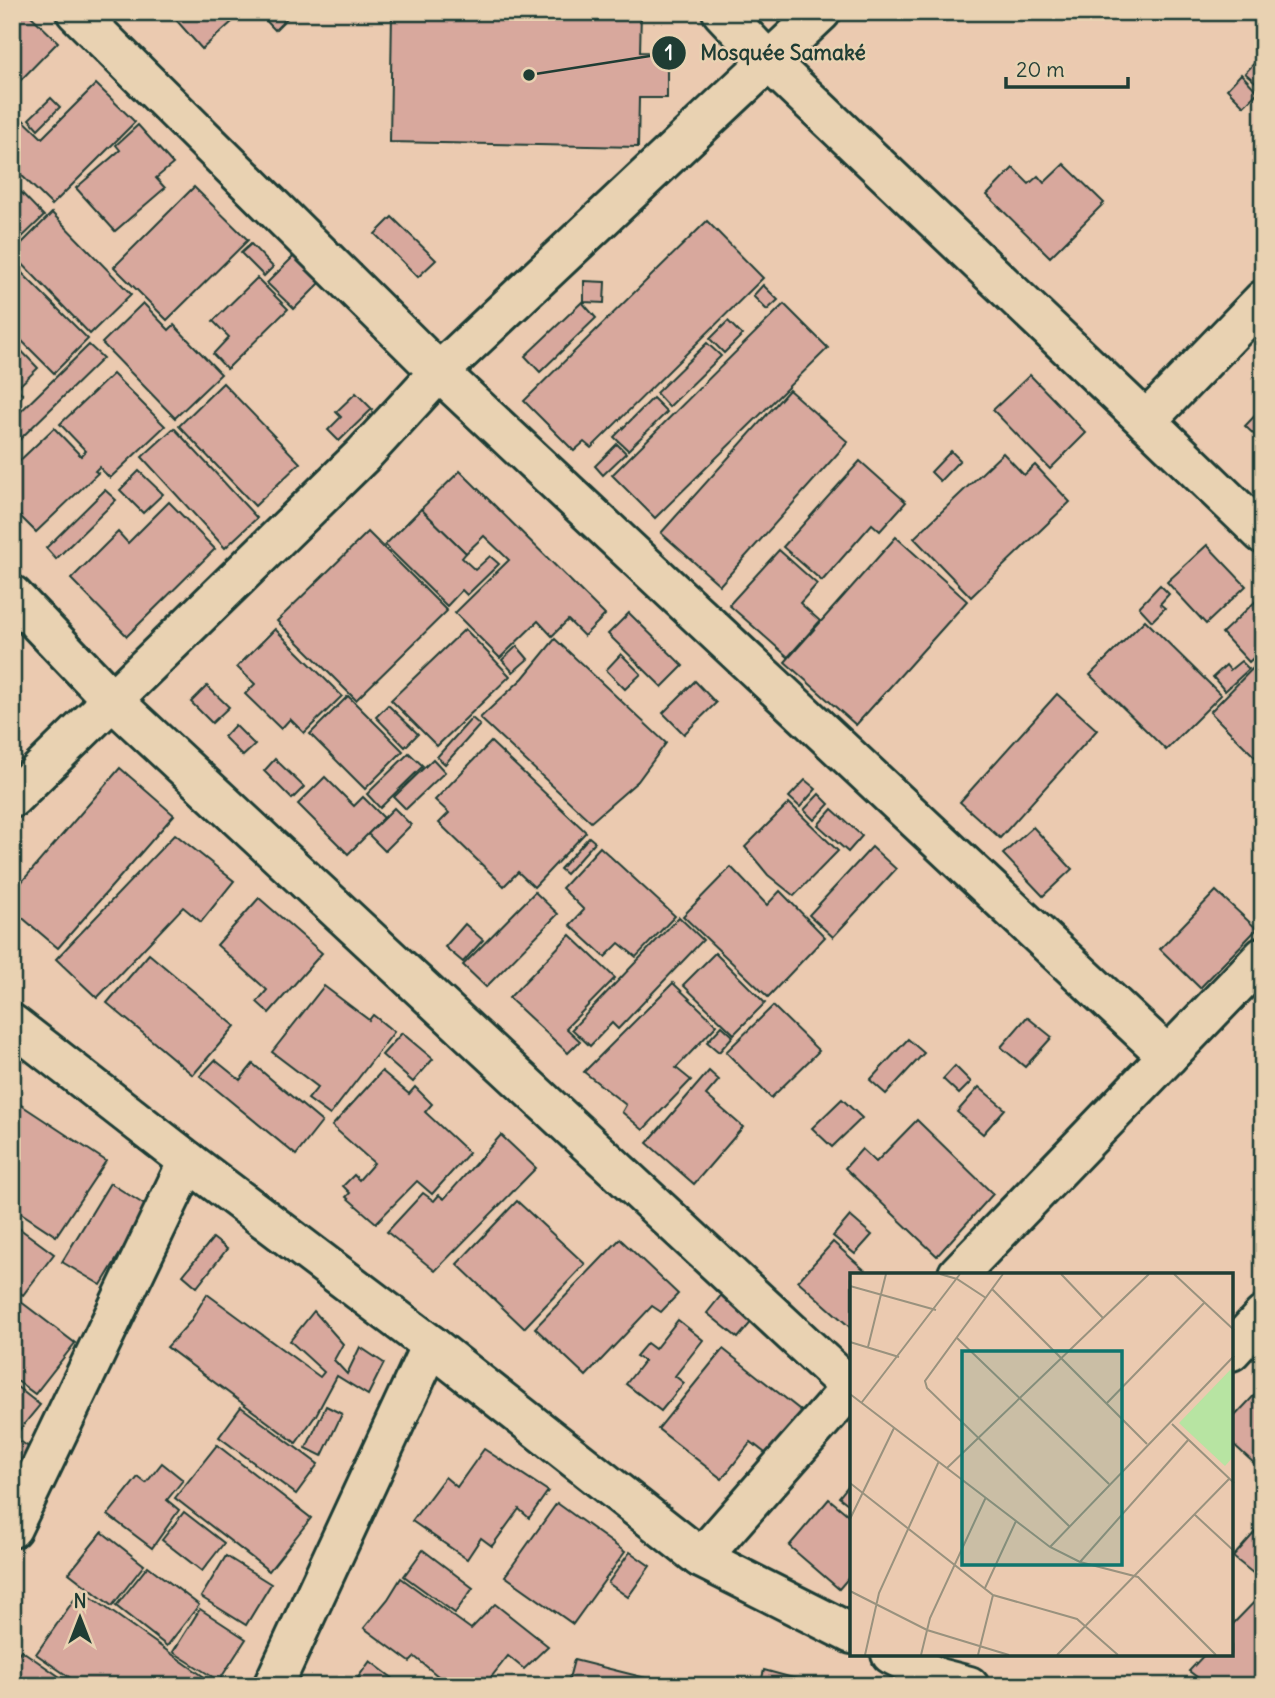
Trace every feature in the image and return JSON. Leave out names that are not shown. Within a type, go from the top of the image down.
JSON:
[{"type":"street","points":[[76,12],[439,372],[1168,1056]]},
{"type":"street","points":[[722,12],[768,61],[1263,534]]},
{"type":"street","points":[[12,798],[363,454],[439,372],[821,12]]},
{"type":"street","points":[[1146,421],[1263,300]]},
{"type":"street","points":[[12,595],[112,700],[850,1385]]},
{"type":"street","points":[[960,1273],[1263,957]]},
{"type":"street","points":[[12,1024],[431,1345],[701,1558],[850,1633]]},
{"type":"street","points":[[12,1528],[188,1161]]},
{"type":"street","points":[[1233,1349],[1263,1316]]},
{"type":"street","points":[[273,1686],[431,1345]]},
{"type":"street","points":[[701,1558],[850,1387]]},
{"type":"street","points":[[898,1656],[955,1673]]},
{"type":"building","points":[[12,12],[27,12],[58,42],[12,89]]},
{"type":"building","points":[[169,12],[243,12],[202,49]]},
{"type":"building","points":[[258,12],[293,12],[275,30]]},
{"type":"building","points":[[392,12],[641,12],[640,52],[667,53],[667,98],[639,98],[638,147],[390,142]]},
{"type":"building","points":[[1263,54],[1263,85],[1261,87],[1245,73]]},
{"type":"building","points":[[1241,74],[1258,92],[1244,106],[1227,89]]},
{"type":"building","points":[[96,84],[135,122],[52,205],[12,166],[12,109],[42,138]]},
{"type":"building","points":[[51,98],[60,107],[38,129],[29,119]]},
{"type":"building","points":[[138,125],[173,164],[156,178],[165,188],[115,231],[76,188],[120,150],[116,145]]},
{"type":"building","points":[[1064,164],[1104,203],[1050,257],[987,195],[1013,168],[1029,184],[1038,176],[1044,183]]},
{"type":"building","points":[[12,183],[44,216],[12,247]]},
{"type":"building","points":[[194,187],[248,240],[167,320],[114,267]]},
{"type":"building","points":[[52,213],[131,294],[90,334],[12,253]]},
{"type":"building","points":[[392,217],[436,260],[418,277],[375,234]]},
{"type":"building","points":[[707,221],[763,278],[591,448],[584,442],[574,451],[524,401]]},
{"type":"building","points":[[251,244],[273,267],[264,276],[241,253]]},
{"type":"building","points":[[303,247],[330,273],[294,309],[267,283]]},
{"type":"building","points":[[12,263],[88,339],[54,373],[12,331]]},
{"type":"building","points":[[257,278],[288,309],[227,369],[213,354],[229,337],[213,321]]},
{"type":"building","points":[[584,281],[605,282],[604,303],[584,302]]},
{"type":"building","points":[[763,285],[778,300],[767,310],[753,296]]},
{"type":"building","points":[[582,302],[596,318],[540,372],[525,356]]},
{"type":"building","points":[[143,303],[169,330],[174,325],[221,374],[175,418],[102,343]]},
{"type":"building","points":[[784,304],[828,348],[655,518],[612,475]]},
{"type":"building","points":[[728,321],[742,335],[724,353],[710,339]]},
{"type":"building","points":[[12,341],[38,368],[17,388],[23,395],[13,405]]},
{"type":"building","points":[[707,343],[721,356],[669,407],[656,393]]},
{"type":"building","points":[[89,345],[103,358],[15,444],[12,441],[12,420]]},
{"type":"building","points":[[113,374],[165,426],[110,478],[99,467],[95,471],[98,473],[36,532],[12,508],[12,468],[54,428],[81,456],[86,451],[60,424]]},
{"type":"building","points":[[1030,375],[1086,433],[1050,469],[993,410]]},
{"type":"building","points":[[223,383],[300,463],[255,506],[179,426]]},
{"type":"building","points":[[789,390],[848,442],[720,585],[661,533]]},
{"type":"building","points":[[356,393],[372,409],[339,441],[328,430],[341,417],[336,412]]},
{"type":"building","points":[[653,398],[667,412],[628,450],[614,437]]},
{"type":"building","points":[[1263,407],[1263,443],[1245,426]]},
{"type":"building","points":[[174,428],[257,518],[225,548],[142,457]]},
{"type":"building","points":[[617,444],[626,453],[603,475],[595,466]]},
{"type":"building","points":[[951,451],[960,460],[940,481],[931,472]]},
{"type":"building","points":[[1003,453],[1024,475],[1035,465],[1070,502],[971,597],[914,538]]},
{"type":"building","points":[[860,461],[906,502],[880,531],[872,524],[822,581],[783,547]]},
{"type":"building","points":[[139,471],[163,494],[143,513],[120,490]]},
{"type":"building","points":[[460,471],[605,615],[584,636],[568,620],[552,636],[538,621],[500,658],[455,613],[509,560],[484,536],[466,553],[421,509]]},
{"type":"building","points":[[105,490],[116,500],[56,559],[46,548]]},
{"type":"building","points":[[169,502],[215,549],[127,636],[71,579],[118,532],[128,543]]},
{"type":"building","points":[[421,509],[466,553],[462,558],[475,570],[490,556],[499,564],[467,595],[462,590],[447,606],[385,545]]},
{"type":"building","points":[[368,532],[447,611],[356,700],[277,621]]},
{"type":"building","points":[[896,537],[967,601],[856,725],[785,662]]},
{"type":"building","points":[[1207,545],[1246,586],[1206,624],[1167,582]]},
{"type":"building","points":[[779,550],[817,584],[800,603],[820,621],[788,657],[729,605]]},
{"type":"building","points":[[1160,585],[1169,594],[1160,604],[1165,608],[1152,621],[1139,607]]},
{"type":"building","points":[[1258,599],[1263,604],[1263,649],[1249,662],[1222,633]]},
{"type":"building","points":[[629,613],[683,666],[662,687],[608,634]]},
{"type":"building","points":[[1145,620],[1221,695],[1166,750],[1090,675]]},
{"type":"building","points":[[275,629],[342,696],[304,733],[290,719],[281,729],[245,694],[255,684],[237,667]]},
{"type":"building","points":[[465,629],[510,676],[437,746],[391,700]]},
{"type":"building","points":[[555,639],[666,743],[638,781],[591,822],[480,718],[523,678]]},
{"type":"building","points":[[517,646],[528,659],[513,672],[502,660]]},
{"type":"building","points":[[621,654],[641,674],[625,689],[606,670]]},
{"type":"building","points":[[1263,658],[1263,765],[1210,712]]},
{"type":"building","points":[[1241,661],[1249,669],[1225,691],[1213,677],[1226,665],[1230,670]]},
{"type":"building","points":[[695,681],[716,703],[684,734],[663,713]]},
{"type":"building","points":[[207,686],[229,707],[212,723],[191,702]]},
{"type":"building","points":[[1057,694],[1097,730],[1000,838],[960,802]]},
{"type":"building","points":[[348,696],[403,751],[365,789],[310,734]]},
{"type":"building","points":[[388,705],[418,734],[405,747],[376,717]]},
{"type":"building","points":[[472,718],[480,725],[445,764],[437,757]]},
{"type":"building","points":[[235,725],[255,745],[243,756],[224,737]]},
{"type":"building","points":[[491,742],[586,832],[534,887],[518,872],[504,886],[439,823],[449,813],[435,800]]},
{"type":"building","points":[[409,753],[423,766],[380,808],[367,794]]},
{"type":"building","points":[[275,759],[304,787],[292,799],[264,771]]},
{"type":"building","points":[[433,759],[445,772],[406,809],[394,797]]},
{"type":"building","points":[[120,768],[174,815],[58,948],[12,909],[12,893]]},
{"type":"building","points":[[325,777],[354,806],[363,797],[384,818],[348,854],[298,804]]},
{"type":"building","points":[[805,780],[816,789],[800,807],[789,797]]},
{"type":"building","points":[[819,794],[829,804],[814,820],[804,810]]},
{"type":"building","points":[[789,803],[838,851],[794,896],[768,875],[745,847]]},
{"type":"building","points":[[394,808],[411,825],[385,851],[368,834]]},
{"type":"building","points":[[832,809],[862,836],[848,852],[818,825]]},
{"type":"building","points":[[1033,827],[1072,869],[1043,896],[1003,854]]},
{"type":"building","points":[[175,834],[234,881],[201,922],[183,907],[97,998],[56,959]]},
{"type":"building","points":[[589,837],[595,842],[566,874],[560,869]]},
{"type":"building","points":[[600,847],[675,916],[636,957],[619,943],[605,957],[570,925],[584,910],[562,888]]},
{"type":"building","points":[[872,847],[896,869],[833,937],[809,915]]},
{"type":"building","points":[[731,867],[767,905],[780,891],[825,937],[768,997],[683,916]]},
{"type":"building","points":[[1216,891],[1257,929],[1200,988],[1160,949]]},
{"type":"building","points":[[535,892],[558,914],[486,987],[463,965]]},
{"type":"building","points":[[259,898],[322,953],[269,1013],[257,1002],[267,990],[217,945]]},
{"type":"building","points":[[679,917],[703,940],[618,1029],[612,1023],[590,1046],[572,1029]]},
{"type":"building","points":[[465,924],[483,940],[463,962],[445,947]]},
{"type":"building","points":[[570,935],[615,978],[566,1028],[580,1041],[568,1053],[509,998]]},
{"type":"building","points":[[715,953],[765,1003],[734,1034],[683,985]]},
{"type":"building","points":[[149,954],[235,1026],[193,1075],[107,1003]]},
{"type":"building","points":[[673,983],[717,1025],[676,1068],[691,1080],[643,1130],[622,1112],[626,1105],[584,1072]]},
{"type":"building","points":[[324,986],[369,1020],[373,1015],[394,1032],[330,1115],[308,1099],[318,1087],[272,1052]]},
{"type":"building","points":[[773,1006],[819,1051],[771,1098],[726,1052]]},
{"type":"building","points":[[1027,1017],[1052,1037],[1025,1067],[1001,1047]]},
{"type":"building","points":[[722,1026],[733,1036],[719,1052],[707,1042]]},
{"type":"building","points":[[402,1033],[433,1059],[413,1082],[382,1055]]},
{"type":"building","points":[[908,1039],[924,1053],[886,1094],[870,1080]]},
{"type":"building","points":[[215,1060],[240,1080],[253,1064],[322,1122],[296,1155],[200,1076]]},
{"type":"building","points":[[955,1066],[971,1082],[959,1094],[943,1079]]},
{"type":"building","points":[[382,1071],[409,1094],[415,1087],[432,1104],[425,1112],[469,1153],[432,1194],[417,1181],[376,1223],[346,1197],[350,1193],[343,1186],[354,1175],[359,1180],[374,1163],[332,1126]]},
{"type":"building","points":[[709,1071],[719,1080],[706,1095],[743,1127],[694,1184],[647,1143]]},
{"type":"building","points":[[979,1087],[1005,1109],[983,1134],[957,1112]]},
{"type":"building","points":[[12,1099],[106,1161],[56,1236],[12,1207]]},
{"type":"building","points":[[842,1099],[862,1118],[832,1147],[812,1128]]},
{"type":"building","points":[[917,1120],[993,1194],[937,1256],[845,1168],[862,1149],[876,1162]]},
{"type":"building","points":[[501,1135],[536,1168],[435,1271],[387,1232],[423,1193],[434,1201],[439,1195],[444,1199]]},
{"type":"building","points":[[110,1183],[148,1207],[101,1285],[62,1262]]},
{"type":"building","points":[[517,1201],[585,1264],[524,1328],[457,1264]]},
{"type":"building","points":[[850,1216],[872,1235],[855,1254],[833,1236]]},
{"type":"building","points":[[12,1223],[54,1254],[23,1295],[12,1286]]},
{"type":"building","points":[[213,1238],[227,1249],[197,1287],[183,1275]]},
{"type":"building","points":[[620,1239],[678,1294],[661,1312],[652,1306],[586,1376],[535,1328]]},
{"type":"building","points":[[833,1242],[868,1273],[850,1273],[850,1327],[798,1281]]},
{"type":"building","points":[[727,1288],[758,1314],[738,1338],[707,1313]]},
{"type":"building","points":[[207,1294],[320,1377],[324,1372],[290,1341],[314,1311],[343,1344],[334,1360],[347,1374],[360,1347],[384,1363],[368,1395],[337,1376],[316,1415],[296,1443],[167,1347],[190,1322]]},
{"type":"building","points":[[12,1295],[75,1343],[35,1394],[12,1377]]},
{"type":"building","points":[[678,1320],[703,1340],[675,1376],[684,1383],[661,1411],[626,1384],[644,1361],[636,1356],[647,1343],[655,1349]]},
{"type":"building","points":[[723,1349],[804,1413],[769,1456],[751,1442],[722,1479],[658,1429]]},
{"type":"building","points":[[12,1383],[40,1405],[12,1439]]},
{"type":"building","points":[[1263,1386],[1263,1455],[1255,1464],[1233,1444],[1233,1418]]},
{"type":"building","points":[[326,1406],[342,1414],[322,1456],[306,1448]]},
{"type":"building","points":[[241,1407],[318,1464],[296,1494],[219,1437]]},
{"type":"building","points":[[20,1441],[30,1448],[12,1471],[12,1451]]},
{"type":"building","points":[[217,1445],[311,1518],[269,1571],[175,1498]]},
{"type":"building","points":[[484,1449],[548,1491],[529,1518],[519,1509],[492,1546],[481,1538],[467,1559],[412,1521],[445,1477],[457,1487]]},
{"type":"building","points":[[162,1463],[183,1480],[167,1500],[179,1510],[152,1548],[108,1515],[138,1477],[146,1483]]},
{"type":"building","points":[[850,1483],[850,1505],[839,1497]]},
{"type":"building","points":[[829,1499],[850,1516],[850,1576],[839,1589],[789,1546]]},
{"type":"building","points":[[557,1503],[625,1552],[573,1624],[505,1576]]},
{"type":"building","points":[[184,1512],[224,1543],[202,1571],[162,1540]]},
{"type":"building","points":[[1263,1523],[1263,1564],[1254,1574],[1233,1557]]},
{"type":"building","points":[[102,1532],[144,1565],[112,1606],[69,1573]]},
{"type":"building","points":[[423,1550],[473,1588],[455,1613],[404,1576]]},
{"type":"building","points":[[630,1552],[650,1566],[628,1597],[608,1583]]},
{"type":"building","points":[[226,1556],[271,1584],[246,1625],[201,1597]]},
{"type":"building","points":[[148,1566],[199,1605],[167,1646],[116,1606]]},
{"type":"building","points":[[401,1578],[471,1629],[495,1604],[548,1646],[524,1669],[508,1656],[484,1686],[450,1686],[415,1657],[410,1662],[364,1628]]},
{"type":"building","points":[[81,1590],[217,1686],[82,1686],[36,1654]]},
{"type":"building","points":[[1263,1593],[1263,1671],[1249,1686],[1209,1686],[1189,1671],[1203,1656],[1233,1656],[1233,1624]]},
{"type":"building","points":[[200,1609],[246,1639],[219,1681],[173,1652]]},
{"type":"building","points":[[21,1650],[73,1686],[12,1686],[12,1662]]},
{"type":"building","points":[[574,1660],[650,1679],[649,1686],[567,1686]]},
{"type":"building","points":[[370,1661],[403,1686],[352,1686]]},
{"type":"building","points":[[764,1670],[804,1681],[803,1686],[760,1686]]},
{"type":"place","name":"Mosquée Samaké","points":[[529,75]]}]
